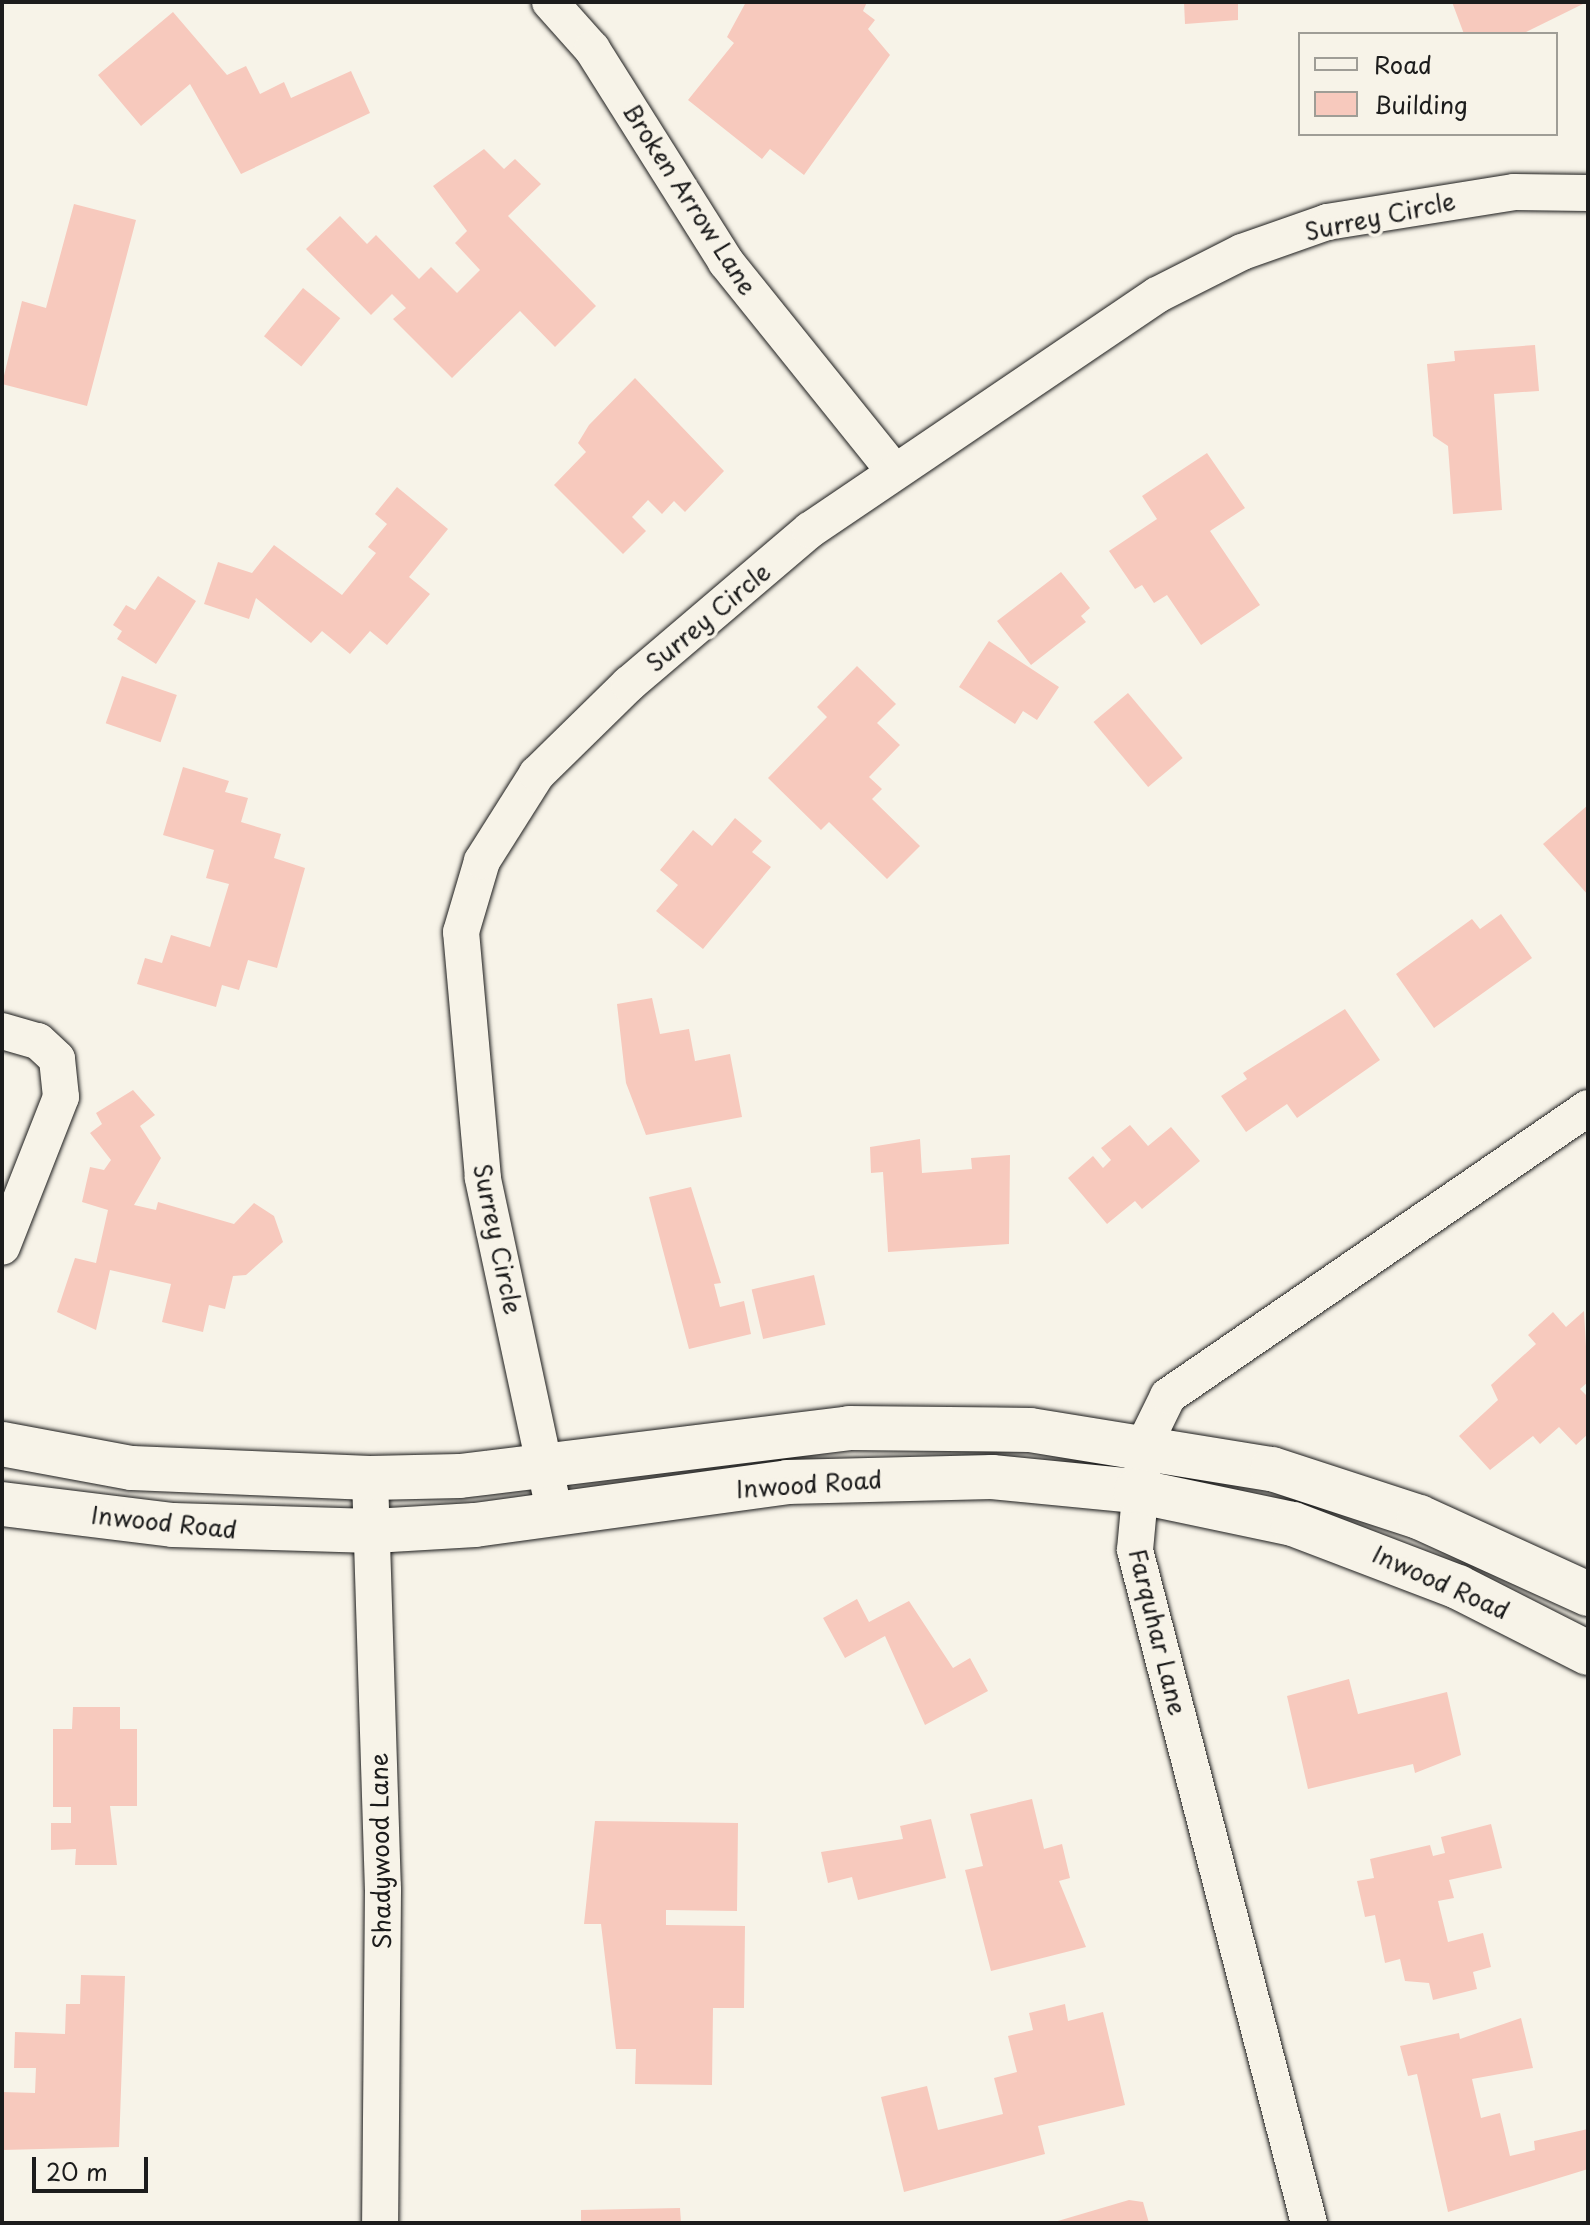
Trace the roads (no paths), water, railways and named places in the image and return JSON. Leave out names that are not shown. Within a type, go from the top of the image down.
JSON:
[{"type":"main road","name":"Inwood Road","points":[[2,1444],[132,1468],[370,1478],[546,1466],[864,1428],[1030,1430],[1145,1443],[1349,1492],[1501,1549],[1588,1594]]},
{"type":"main road","name":"Inwood Road","points":[[2,1504],[173,1525],[373,1531],[555,1515],[867,1477],[992,1477],[1136,1491],[1293,1524],[1380,1554],[1588,1653]]},
{"type":"street","name":"Broken Arrow Lane","points":[[550,2],[592,49],[726,262],[893,470]]},
{"type":"street","name":"Surrey Circle","points":[[555,1515],[483,1178],[464,1029],[461,932],[468,896],[502,822],[537,774],[629,684],[893,470],[1106,326],[1242,252],[1383,211],[1514,192],[1588,193]]},
{"type":"street","points":[[2,1031],[38,1041],[57,1059],[61,1097],[2,1247]]},
{"type":"street","name":"Farquhar Lane","points":[[1309,2223],[1135,1550],[1136,1491],[1145,1443],[1168,1396],[1588,1108]]},
{"type":"street","name":"Shadywood Lane","points":[[370,1478],[383,1890],[380,2223]]}]
